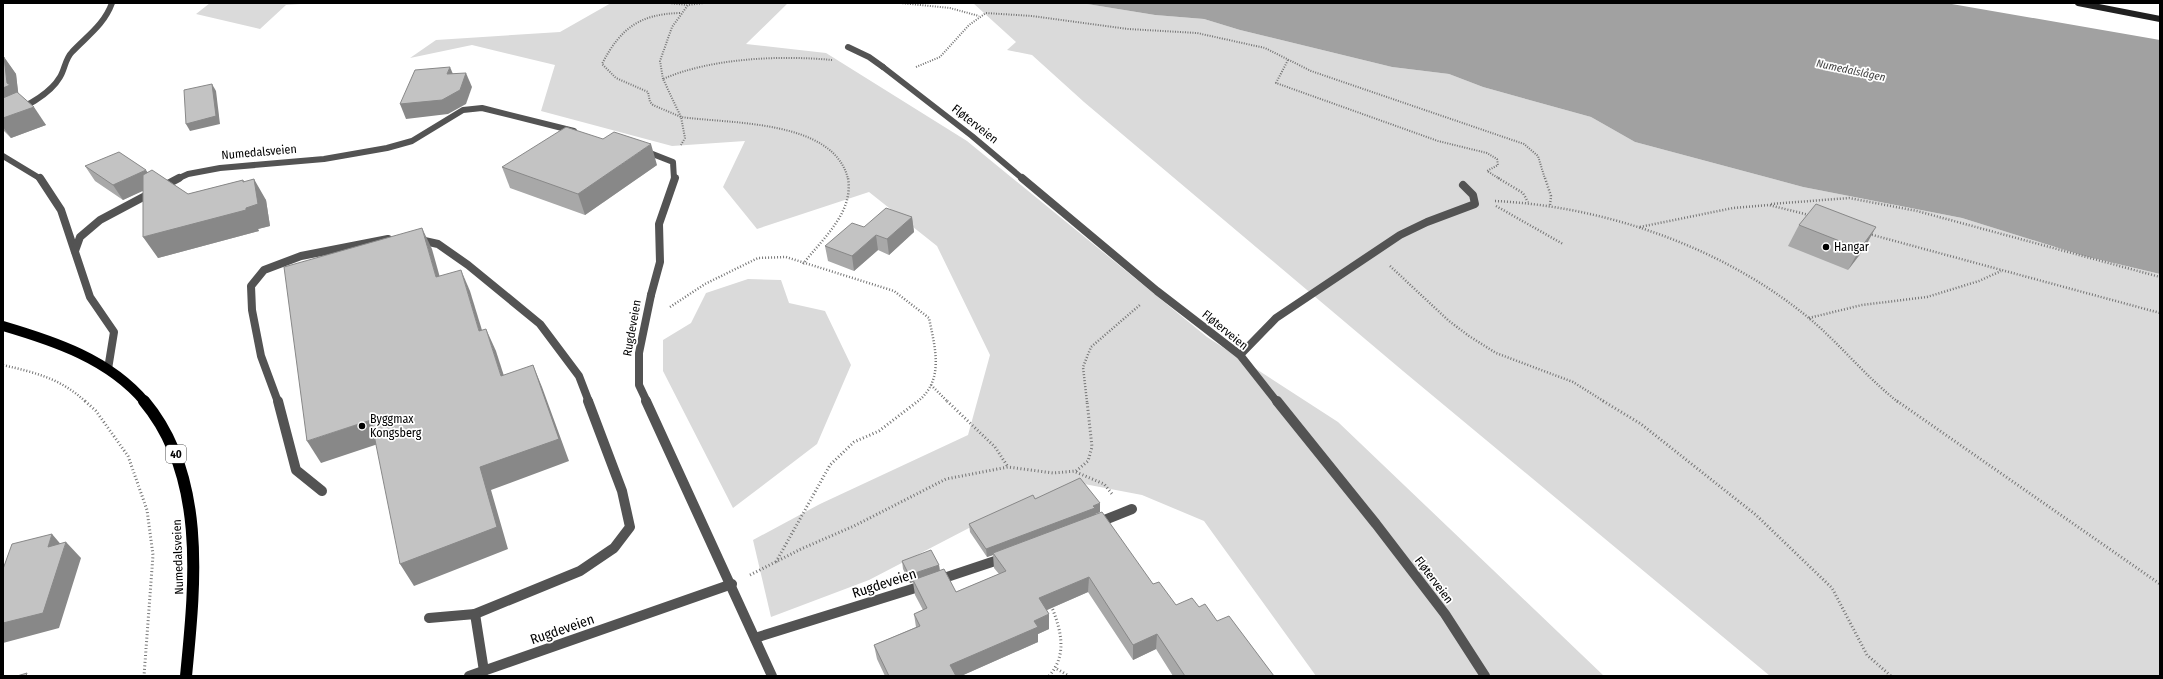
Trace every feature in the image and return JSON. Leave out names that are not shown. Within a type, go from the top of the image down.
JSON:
[{"type":"main road","points":[[2078,3],[2160,19]]},
{"type":"main road","name":"Numedalsveien","points":[[3,326],[43,339],[94,360],[108,369],[146,402],[164,425],[178,458],[188,498],[194,540],[194,588],[186,676]]},
{"type":"street","points":[[3,116],[39,97],[60,78],[65,62],[70,53],[102,23],[112,3]]},
{"type":"street","name":"Fløterveien","points":[[848,47],[869,57],[972,136],[1157,291],[1240,355],[1329,463],[1386,536],[1445,614],[1485,676]]},
{"type":"street","name":"Numedalsveien","points":[[75,251],[80,237],[100,220],[164,185],[188,174],[220,168],[324,159],[387,148],[412,141],[463,110],[482,108],[584,134]]},
{"type":"street","points":[[635,149],[664,157],[673,162]]},
{"type":"street","points":[[3,156],[40,178],[61,210],[90,297],[114,332],[108,369]]},
{"type":"street","name":"Rugdeveien","points":[[673,162],[675,177],[659,224],[660,262],[638,353],[639,385],[732,584],[772,676]]},
{"type":"street","points":[[1240,355],[1276,318],[1400,235],[1427,222],[1475,204],[1473,195],[1463,185]]},
{"type":"street","points":[[322,490],[296,470],[278,400],[261,356],[252,310],[251,286],[264,270],[301,256],[371,241],[398,238]]},
{"type":"street","points":[[411,239],[438,244],[468,265],[540,324],[580,376],[622,491],[630,527],[614,548],[580,571],[475,614],[429,618]]},
{"type":"street","points":[[1088,526],[1128,511]]},
{"type":"street","name":"Rugdeveien","points":[[755,638],[895,595],[1016,554]]},
{"type":"street","name":"Rugdeveien","points":[[469,676],[732,584]]},
{"type":"street","points":[[475,614],[484,671]]},
{"type":"path","points":[[669,3],[688,5],[704,3]]},
{"type":"path","points":[[900,3],[947,8],[979,16]]},
{"type":"path","points":[[673,162],[685,138],[682,117],[663,79],[660,60],[672,27],[680,13],[688,5]]},
{"type":"path","points":[[680,13],[664,13],[637,21],[625,30],[612,44],[602,64],[608,73],[648,92],[650,102],[653,105],[682,117],[702,121],[739,123],[800,134],[833,150],[845,166],[850,185],[848,195],[841,215],[804,264]]},
{"type":"path","points":[[884,69],[908,70],[940,57],[979,16],[986,13],[1002,13],[1128,30],[1197,33],[1242,42],[1265,48],[1311,71],[1524,144],[1538,156],[1551,196],[1550,205]]},
{"type":"path","points":[[663,79],[683,70],[701,66],[764,60],[833,60]]},
{"type":"path","points":[[1288,60],[1278,76],[1276,83],[1438,141],[1487,153],[1498,159],[1498,165],[1487,171],[1523,193],[1529,203]]},
{"type":"path","points":[[1639,227],[1733,208],[1818,199],[1849,198],[1917,211],[2160,277]]},
{"type":"path","points":[[1512,201],[1550,205],[1639,227],[1699,251],[1751,278],[1808,318],[1888,394],[2160,584]]},
{"type":"path","points":[[1489,202],[1563,244]]},
{"type":"path","points":[[1769,205],[1812,216]]},
{"type":"path","points":[[1864,232],[2160,313]]},
{"type":"path","points":[[1375,252],[1450,321],[1469,336],[1496,353],[1573,382],[1641,424],[1756,515],[1832,588],[1867,655],[1891,676]]},
{"type":"path","points":[[646,325],[705,284],[758,258],[786,257],[804,264],[894,291],[929,318],[936,350],[935,376],[927,394],[879,431],[854,442],[830,465],[776,562]]},
{"type":"path","points":[[1808,318],[1862,305],[1927,297],[1979,281],[2002,270]]},
{"type":"path","points":[[1076,472],[1088,462],[1092,447],[1083,367],[1090,347],[1157,291]]},
{"type":"path","points":[[3,365],[47,376],[73,390],[96,410],[128,456],[147,510],[153,555],[144,676]]},
{"type":"path","points":[[931,385],[994,447],[1008,467]]},
{"type":"path","points":[[732,584],[854,526],[946,479],[1008,467],[1052,473],[1076,472],[1104,484],[1128,511]]},
{"type":"path","points":[[1047,600],[1059,623],[1062,640],[1057,669],[1049,676]]},
{"type":"path","points":[[1057,669],[1069,676]]},
{"type":"shaded area","points":[[210,3],[315,3],[286,5],[260,29],[196,14]]},
{"type":"shaded area","points":[[611,3],[788,3],[746,44],[826,53],[967,141],[1207,337],[1338,422],[1604,676],[1316,676],[1204,521],[1142,495],[1079,483],[994,515],[869,580],[771,617],[753,540],[820,504],[968,435],[990,355],[937,246],[869,192],[757,229],[723,187],[745,141],[672,146],[541,111],[555,65],[472,45],[410,58],[436,40],[560,32]]},
{"type":"shaded area","points":[[973,3],[1081,3],[1155,15],[1204,19],[1240,30],[1392,67],[1449,74],[1483,87],[1591,117],[1635,142],[1803,187],[1962,218],[2084,256],[2160,274],[2160,676],[1770,676],[1403,371],[1084,102],[1032,55],[1007,50],[1016,42]]},
{"type":"shaded area","points":[[748,279],[781,280],[789,303],[825,311],[851,365],[817,444],[733,508],[663,371],[663,340],[691,323],[706,293]]},
{"type":"water","name":"Numedalslågen","points":[[1081,3],[1946,3],[2160,40],[2160,274],[2084,256],[1962,218],[1803,187],[1635,142],[1591,117],[1483,87],[1449,74],[1392,67],[1240,30],[1204,19],[1155,15]]},
{"type":"building","points":[[3,57],[7,83],[10,85],[3,88]]},
{"type":"building","points":[[450,67],[447,74],[466,73],[460,90],[442,100],[400,104],[415,70]]},
{"type":"building","points":[[212,84],[216,116],[186,124],[184,90]]},
{"type":"building","points":[[17,92],[34,107],[3,118],[3,98]]},
{"type":"building","points":[[566,127],[603,139],[614,132],[651,144],[578,194],[502,167]]},
{"type":"building","points":[[119,152],[146,170],[113,185],[85,166]]},
{"type":"building","points":[[152,170],[188,194],[243,180],[243,182],[254,179],[258,204],[246,208],[246,210],[143,237],[143,175]]},
{"type":"building","points":[[1816,204],[1876,227],[1860,249],[1799,225]]},
{"type":"building","points":[[886,208],[912,217],[887,239],[876,235],[852,256],[825,246],[852,223],[864,227]]},
{"type":"building","points":[[422,228],[436,277],[461,270],[479,331],[486,329],[501,376],[533,365],[559,439],[480,467],[497,527],[400,564],[371,420],[307,441],[284,267]]},
{"type":"building","points":[[1080,478],[1100,503],[1093,506],[1095,508],[986,549],[969,524],[1033,495],[1035,499]]},
{"type":"building","points":[[1102,512],[1153,584],[1159,582],[1176,605],[1192,598],[1199,607],[1205,604],[1217,621],[1229,616],[1274,676],[1185,676],[1157,634],[1133,645],[1089,577],[1039,598],[1049,614],[1034,621],[1038,627],[950,665],[956,676],[889,676],[874,645],[920,626],[914,614],[927,608],[913,580],[944,569],[956,592],[1006,571],[993,553]]},
{"type":"building","points":[[52,534],[48,547],[66,542],[43,613],[3,623],[3,569],[12,544]]},
{"type":"building","points":[[931,550],[939,565],[909,575],[902,561]]},
{"type":"building","points":[[27,673],[26,676],[17,676]]},
{"type":"place","name":"Hangar","points":[[1826,247]]},
{"type":"place","name":"Byggmax Kongsberg","points":[[362,426]]}]
